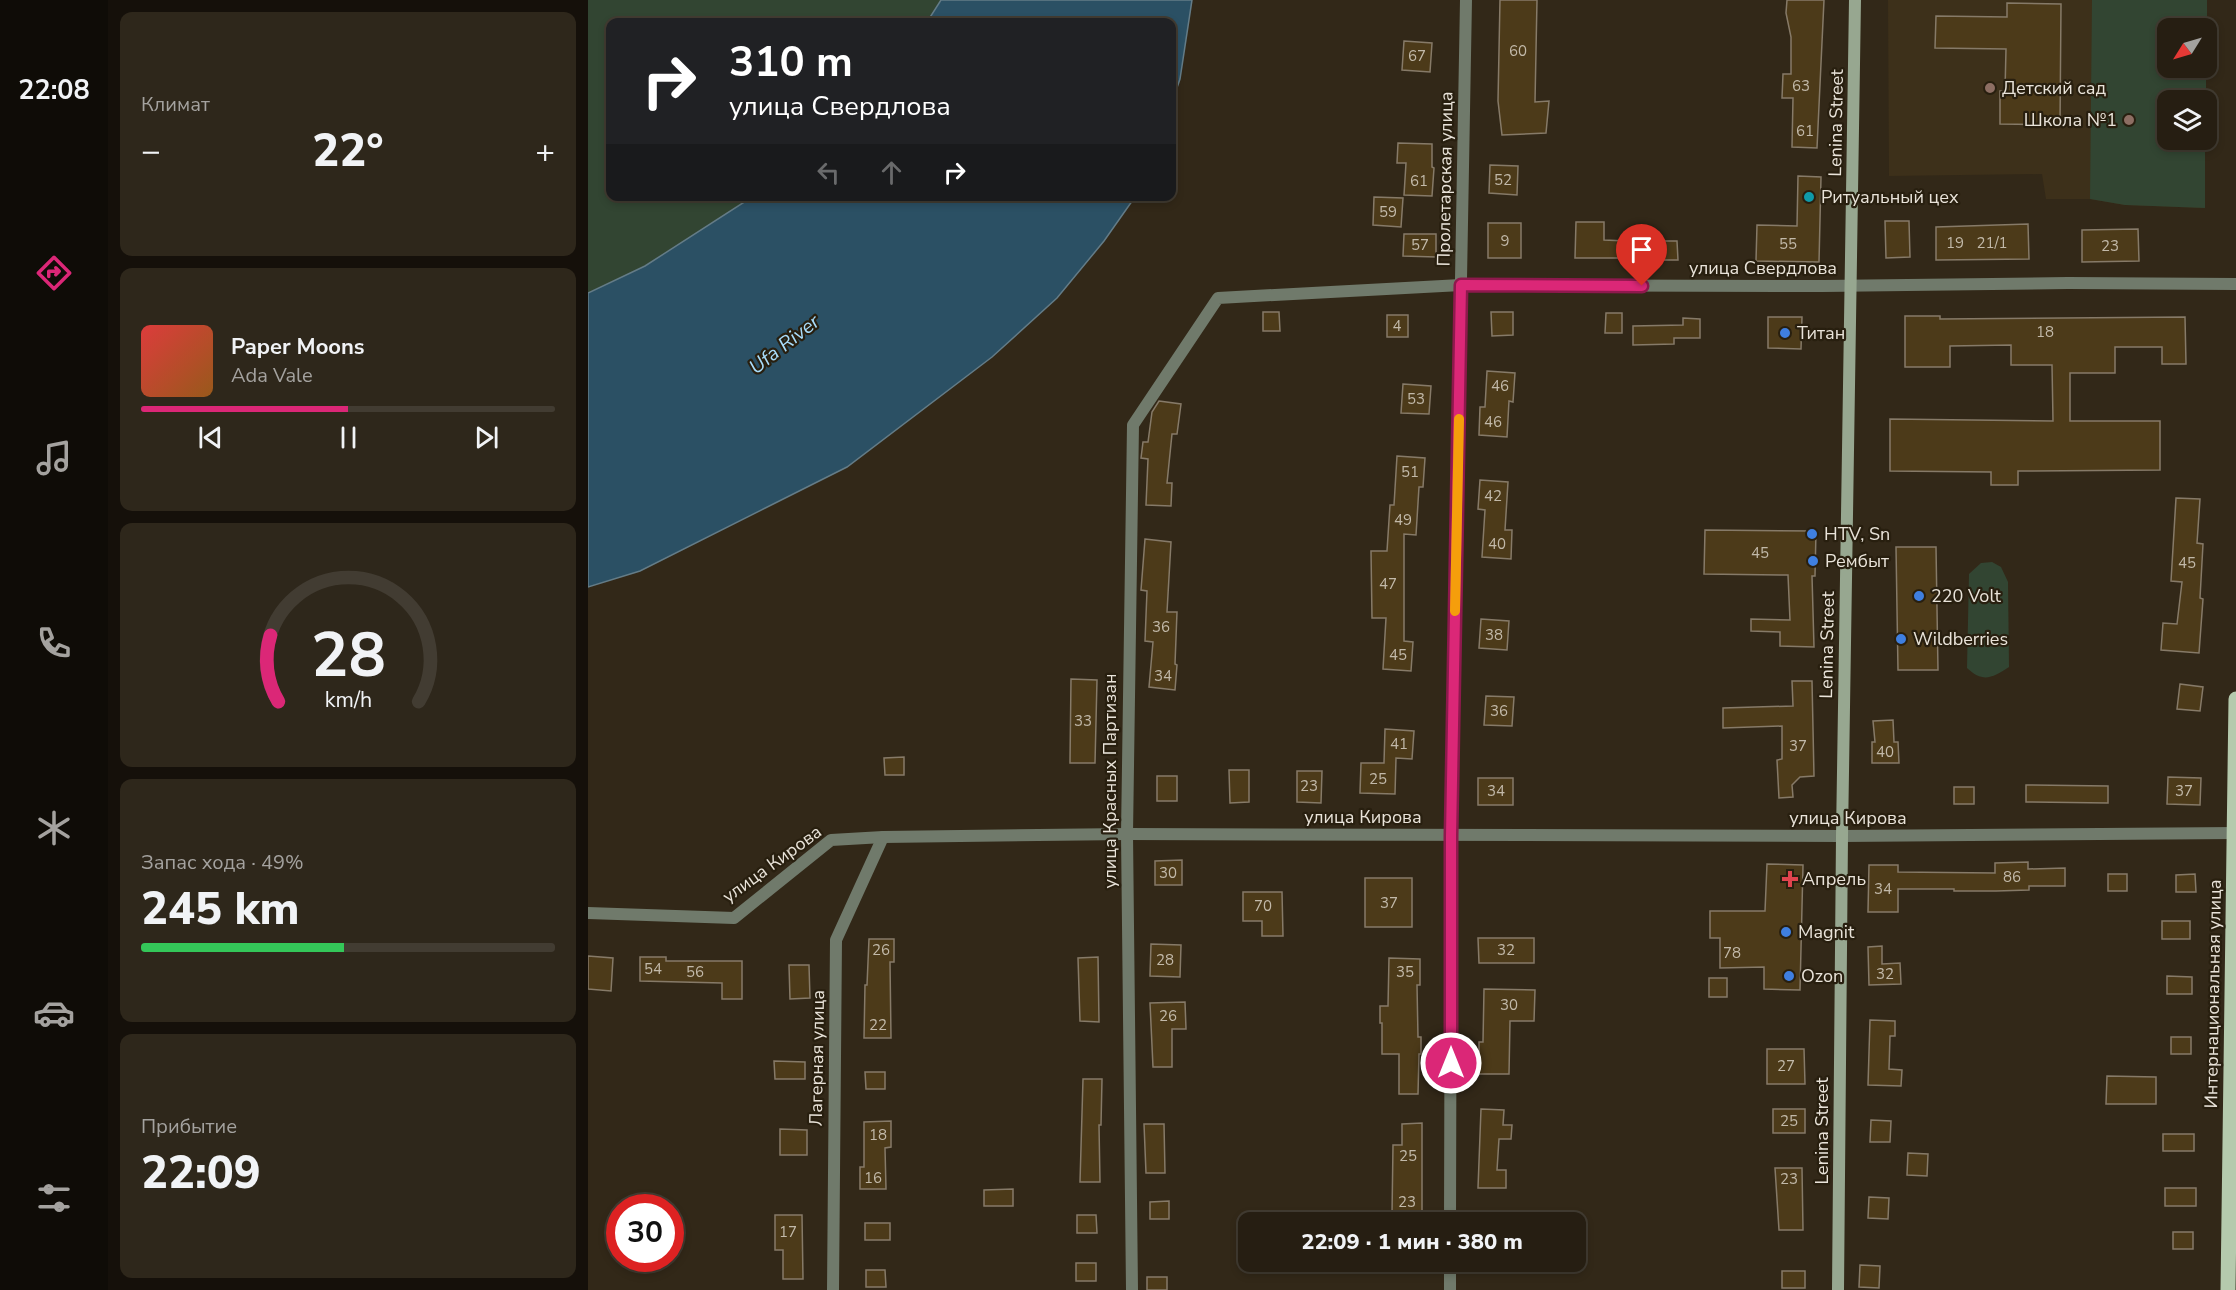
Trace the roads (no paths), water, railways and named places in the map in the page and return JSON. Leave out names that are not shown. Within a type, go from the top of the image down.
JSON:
[{"type":"main road","name":"Lenina Street","points":[[1838,1290],[1842,836],[1855,0]]},
{"type":"main road","name":"Интернациональная улица","points":[[2228,1290],[2236,699]]},
{"type":"street","name":"Пролетарская улица","points":[[1450,1212],[1451,836],[1466,0]]},
{"type":"street","name":"улица Свердлова","points":[[1218,298],[1461,285],[2236,284]]},
{"type":"street","name":"улица Красных Партизан","points":[[1132,1290],[1127,834],[1133,424],[1218,298]]},
{"type":"street","name":"улица Кирова","points":[[588,913],[734,918],[831,840],[883,837],[1127,834],[1842,836],[2235,833]]},
{"type":"street","name":"Лагерная улица","points":[[833,1290],[836,940],[883,837]]},
{"type":"street","points":[[1450,1272],[1450,1290]]},
{"type":"water","points":[[941,0],[1192,0],[1180,79],[1176,90],[1176,18],[930,18]]},
{"type":"water","name":"Ufa River","points":[[746,201],[1132,201],[1104,241],[1057,298],[992,357],[847,467],[640,571],[588,587],[588,293],[645,266]]},
{"type":"place","name":"Детский сад","points":[[1990,88]]},
{"type":"place","name":"Школа №1","points":[[2129,120]]},
{"type":"place","name":"Ритуальный цех","points":[[1809,197]]},
{"type":"place","name":"Титан","points":[[1785,333]]},
{"type":"place","name":"HTV, Sn","points":[[1812,534]]},
{"type":"place","name":"Рембыт","points":[[1813,561]]},
{"type":"place","name":"220 Volt","points":[[1919,596]]},
{"type":"place","name":"Wildberries","points":[[1901,639]]},
{"type":"place","name":"Апрель","points":[[1790,879]]},
{"type":"place","name":"Magnit","points":[[1786,932]]},
{"type":"place","name":"Ozon","points":[[1789,976]]}]
